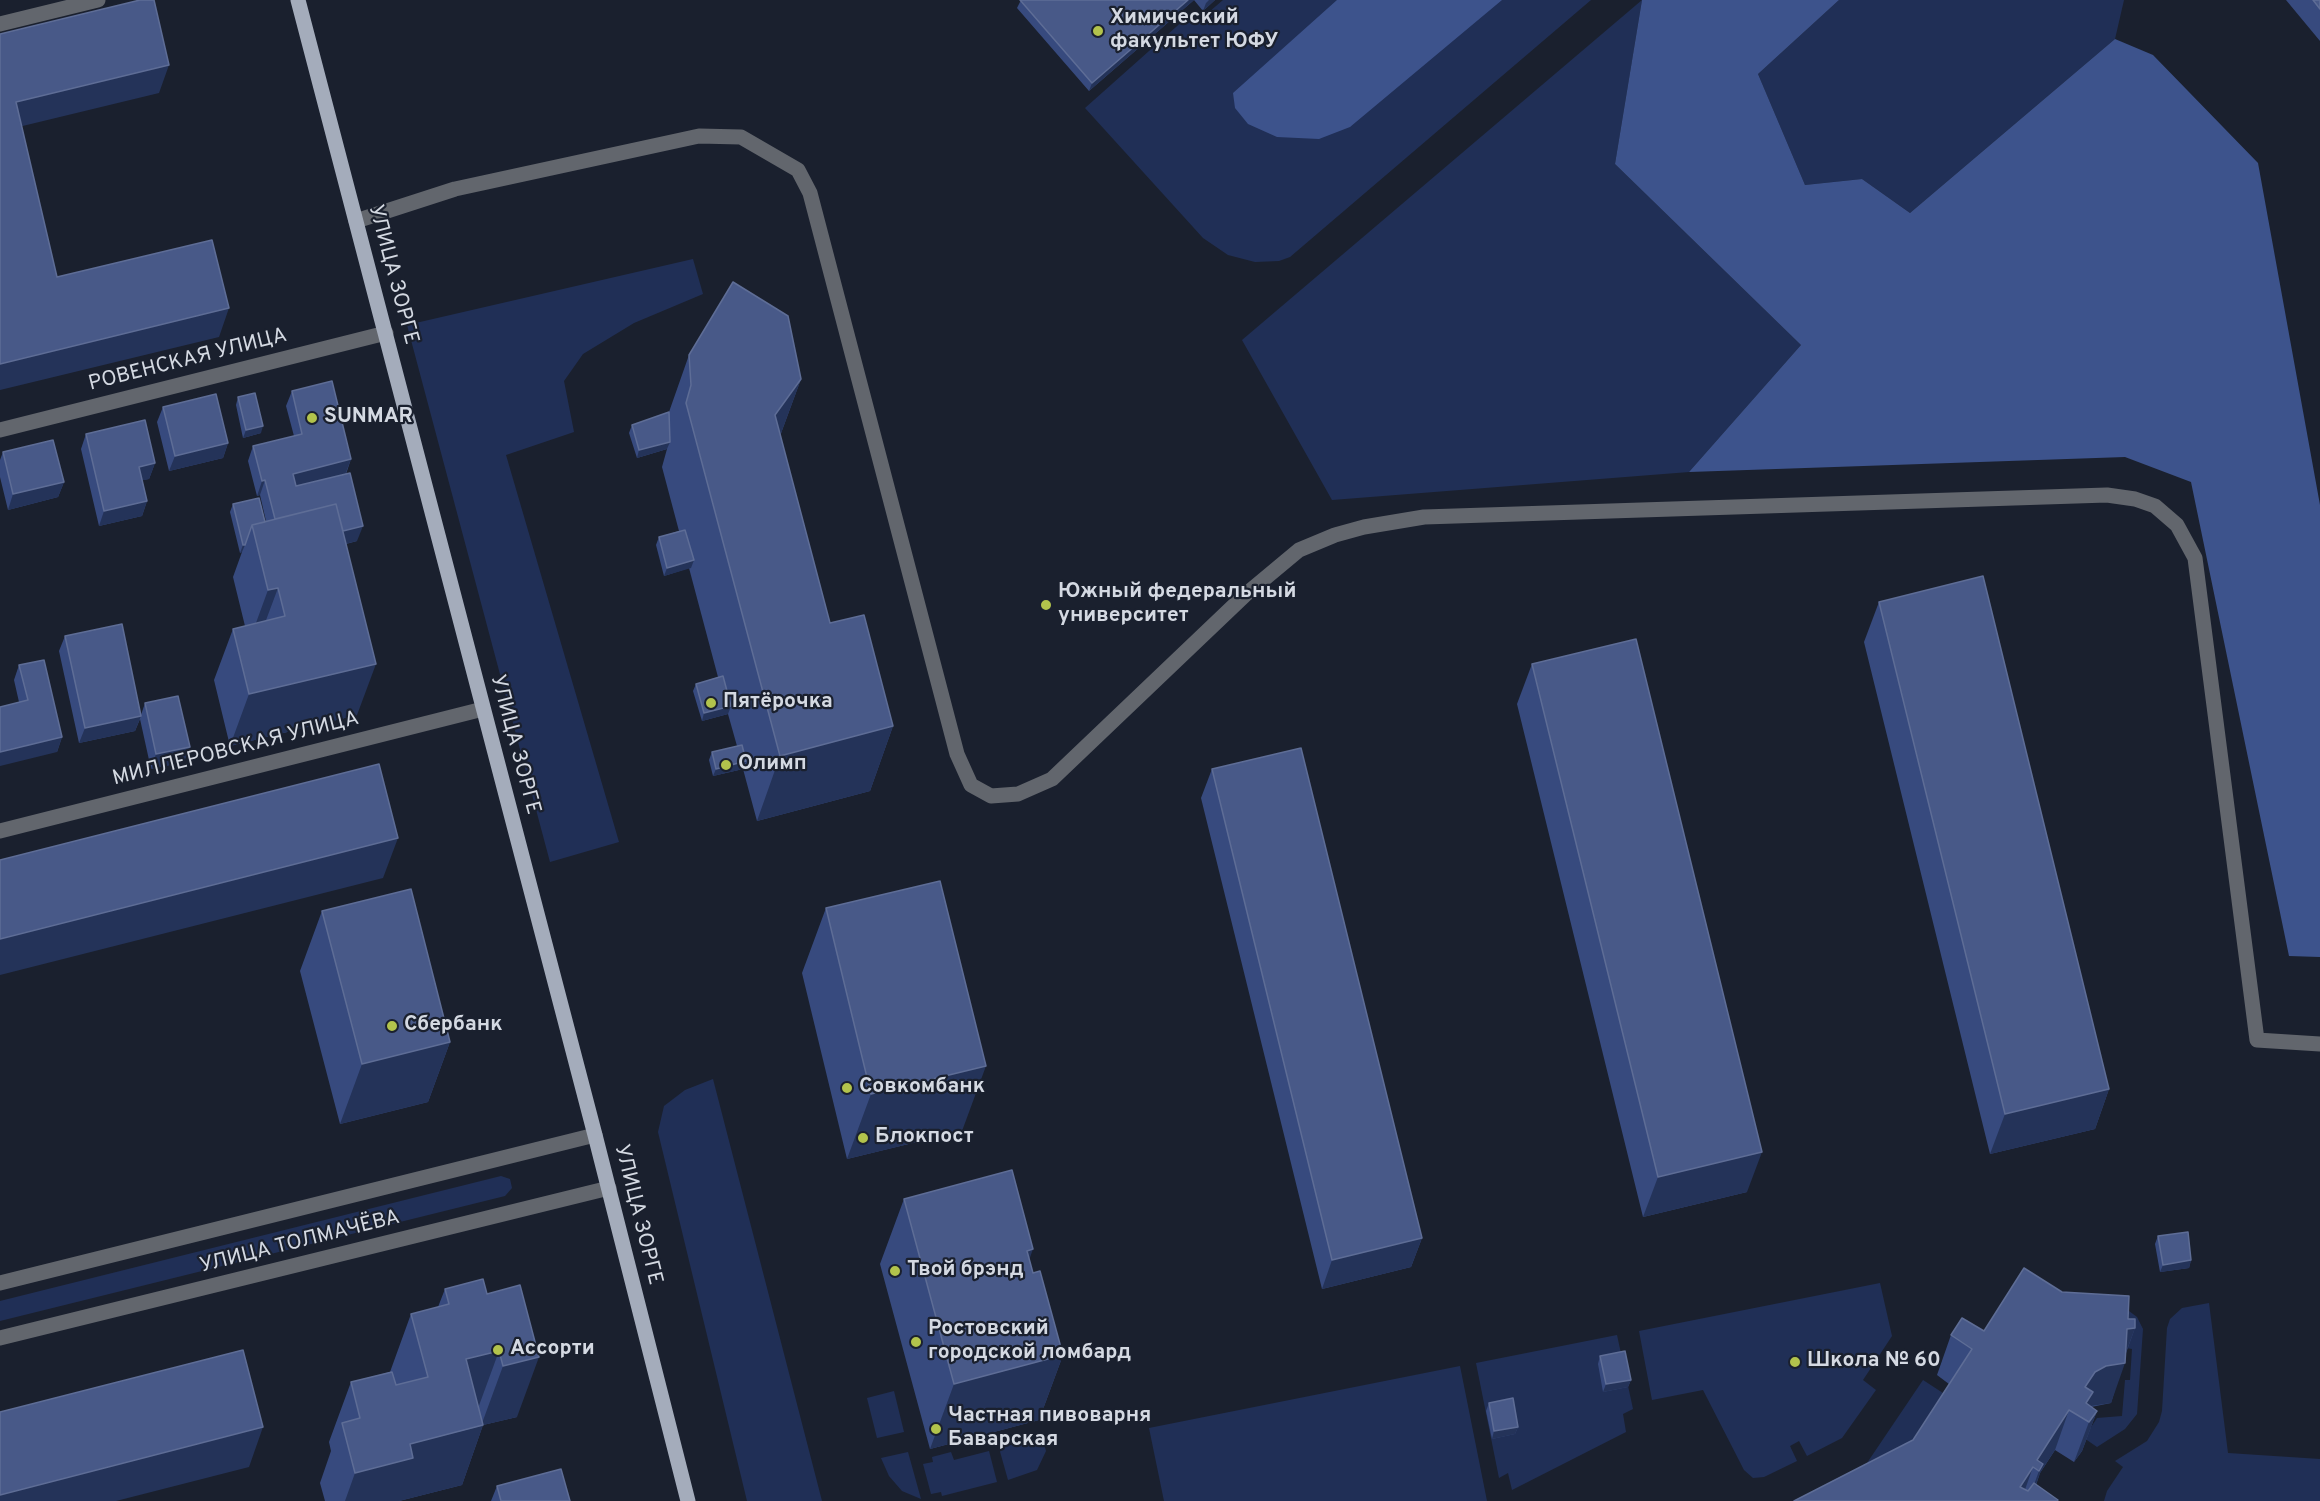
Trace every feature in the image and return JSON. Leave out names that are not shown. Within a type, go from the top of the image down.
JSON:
[{"type":"main road","name":"УЛИЦА ЗОРГЕ","points":[[298,0],[609,1188],[688,1501]]},
{"type":"street","points":[[0,24],[98,0]]},
{"type":"street","points":[[356,221],[455,189],[699,136],[741,137],[798,170],[810,193],[957,754],[971,784],[991,796],[1018,794],[1052,779],[1245,595],[1299,550],[1335,535],[1424,517],[2096,496],[2135,499],[2155,506],[2176,525],[2195,558],[2257,1040],[2320,1044]]},
{"type":"street","name":"РОВЕНСКАЯ УЛИЦА","points":[[0,430],[386,333]]},
{"type":"street","name":"МИЛЛЕРОВСКАЯ УЛИЦА","points":[[0,831],[483,710]]},
{"type":"street","name":"УЛИЦА ТОЛМАЧЁВА","points":[[0,1283],[595,1135]]},
{"type":"street","name":"УЛИЦА ТОЛМАЧЁВА","points":[[0,1338],[609,1188]]},
{"type":"shaded area","points":[[1223,0],[1591,0],[1290,257],[1279,261],[1255,262],[1228,255],[1203,238],[1085,108],[1194,11],[1202,18]]},
{"type":"shaded area","points":[[1337,0],[1502,0],[1350,127],[1319,139],[1277,137],[1248,124],[1235,108],[1233,93]]},
{"type":"shaded area","points":[[1642,0],[1615,164],[1801,345],[1689,472],[1332,500],[1242,340]]},
{"type":"shaded area","points":[[1642,0],[1839,0],[1758,74],[1805,185],[1862,179],[1910,213],[2115,39],[2153,55],[2258,163],[2320,505],[2320,957],[2289,956],[2191,482],[2125,457],[1689,472],[1801,345],[1615,164]]},
{"type":"shaded area","points":[[1839,0],[2124,0],[2115,39],[1910,213],[1862,179],[1805,185],[1758,74]]},
{"type":"shaded area","points":[[693,259],[703,294],[634,323],[583,354],[564,381],[574,432],[506,455],[619,842],[550,862],[407,325]]},
{"type":"shaded area","points":[[713,1079],[822,1501],[747,1501],[658,1132],[664,1106],[685,1090]]},
{"type":"shaded area","points":[[501,1176],[510,1179],[512,1188],[505,1196],[0,1321],[0,1301]]},
{"type":"shaded area","points":[[1880,1283],[1892,1336],[1863,1380],[1876,1390],[1842,1438],[1807,1456],[1799,1441],[1790,1446],[1797,1461],[1764,1477],[1753,1478],[1744,1470],[1703,1390],[1652,1400],[1639,1331]]},
{"type":"shaded area","points":[[2209,1303],[2228,1453],[2320,1459],[2320,1501],[2104,1501],[2107,1491],[2123,1467],[2115,1461],[2147,1441],[2159,1422],[2162,1411],[2167,1328],[2170,1319],[2182,1308]]},
{"type":"shaded area","points":[[2129,1311],[2137,1317],[2143,1329],[2137,1414],[2125,1429],[2097,1447],[2084,1438],[2097,1418],[2122,1416],[2125,1380],[2130,1380],[2132,1349],[2126,1348]]},
{"type":"shaded area","points":[[1617,1335],[1633,1409],[1623,1414],[1626,1432],[1512,1490],[1508,1473],[1499,1478],[1476,1363]]},
{"type":"shaded area","points":[[1460,1366],[1487,1501],[1164,1501],[1149,1428]]},
{"type":"shaded area","points":[[1923,1380],[1943,1393],[1891,1473],[1835,1501],[1793,1501],[1867,1463]]},
{"type":"shaded area","points":[[894,1391],[904,1432],[877,1438],[867,1398]]},
{"type":"shaded area","points":[[1042,1437],[1046,1451],[1037,1470],[1008,1480],[999,1448]]},
{"type":"shaded area","points":[[989,1451],[997,1482],[942,1496],[941,1492],[931,1494],[923,1464],[933,1462],[932,1457],[951,1452],[954,1460]]},
{"type":"shaded area","points":[[908,1452],[921,1499],[902,1491],[889,1476],[881,1458]]},
{"type":"building","points":[[140,0],[154,0],[169,65],[16,102],[57,277],[212,240],[229,308],[0,364],[0,34]]},
{"type":"building","name":"Химический факультет ЮФУ","points":[[1020,0],[1188,0],[1092,83]]},
{"type":"building","points":[[2313,0],[2320,0],[2320,9]]},
{"type":"building","points":[[733,282],[788,316],[801,379],[775,415],[830,623],[864,615],[893,726],[780,756],[686,403],[691,385],[689,355]]},
{"type":"building","points":[[332,381],[351,459],[293,474],[296,486],[350,473],[363,526],[343,531],[336,504],[275,519],[253,446],[302,434],[292,391]]},
{"type":"building","points":[[255,393],[263,426],[246,430],[238,397]]},
{"type":"building","points":[[216,394],[228,443],[175,456],[163,407]]},
{"type":"building","points":[[669,412],[670,442],[639,450],[632,425]]},
{"type":"building","points":[[145,420],[155,463],[139,467],[147,501],[104,511],[86,434]]},
{"type":"building","points":[[53,440],[64,482],[13,494],[3,452]]},
{"type":"building","points":[[259,498],[265,522],[252,525],[245,545],[243,545],[233,504]]},
{"type":"building","points":[[336,504],[376,664],[249,694],[233,629],[285,616],[278,588],[268,590],[252,525]]},
{"type":"building","points":[[685,530],[694,560],[667,568],[659,537]]},
{"type":"building","points":[[1983,576],[2109,1089],[2005,1114],[1879,602]]},
{"type":"building","points":[[122,624],[141,716],[85,728],[65,636]]},
{"type":"building","points":[[1636,639],[1762,1152],[1658,1177],[1532,664]]},
{"type":"building","points":[[44,660],[62,737],[0,752],[0,707],[28,700],[19,665]]},
{"type":"building","name":"Пятёрочка","points":[[723,676],[731,706],[704,713],[696,684]]},
{"type":"building","points":[[178,696],[190,747],[156,754],[145,703]]},
{"type":"building","points":[[742,745],[746,761],[716,769],[712,752]]},
{"type":"building","points":[[1301,748],[1422,1238],[1332,1260],[1212,769]]},
{"type":"building","points":[[379,764],[398,838],[0,939],[0,860]]},
{"type":"building","points":[[940,881],[986,1066],[871,1094],[826,908]]},
{"type":"building","points":[[411,889],[450,1042],[362,1064],[322,911]]},
{"type":"building","points":[[1012,1170],[1033,1249],[1027,1251],[1033,1273],[1040,1271],[1063,1355],[954,1384],[904,1199]]},
{"type":"building","points":[[2188,1232],[2191,1260],[2163,1265],[2158,1236]]},
{"type":"building","points":[[2024,1268],[2062,1292],[2129,1296],[2128,1319],[2135,1319],[2135,1328],[2127,1329],[2125,1363],[2106,1366],[2095,1372],[2085,1387],[2093,1392],[2086,1403],[2097,1411],[2089,1422],[2069,1410],[2037,1460],[2043,1464],[2039,1471],[2033,1467],[2020,1487],[2028,1491],[2034,1483],[2058,1500],[1794,1501],[1913,1440],[1972,1349],[1951,1335],[1962,1318],[1984,1331]]},
{"type":"building","points":[[483,1279],[487,1294],[520,1285],[539,1357],[503,1366],[499,1351],[466,1359],[483,1425],[410,1444],[413,1458],[355,1473],[342,1423],[360,1418],[351,1382],[392,1372],[396,1385],[428,1377],[411,1314],[449,1304],[445,1289]]},
{"type":"building","points":[[243,1350],[263,1427],[0,1495],[0,1412]]},
{"type":"building","points":[[1625,1351],[1631,1380],[1606,1384],[1600,1356]]},
{"type":"building","points":[[1513,1398],[1518,1427],[1494,1431],[1489,1403]]},
{"type":"building","points":[[561,1469],[570,1501],[501,1501],[497,1486]]},
{"type":"place","name":"Химический факультет ЮФУ","points":[[1098,31]]},
{"type":"place","name":"SUNMAR","points":[[312,418]]},
{"type":"place","name":"Южный федеральный университет","points":[[1046,605]]},
{"type":"place","name":"Пятёрочка","points":[[711,703]]},
{"type":"place","name":"Олимп","points":[[726,765]]},
{"type":"place","name":"Сбербанк","points":[[392,1026]]},
{"type":"place","name":"Совкомбанк","points":[[847,1088]]},
{"type":"place","name":"Блокпост","points":[[863,1138]]},
{"type":"place","name":"Твой брэнд","points":[[895,1271]]},
{"type":"place","name":"Ростовский городской ломбард","points":[[916,1342]]},
{"type":"place","name":"Ассорти","points":[[498,1350]]},
{"type":"place","name":"Школа № 60","points":[[1795,1362]]},
{"type":"place","name":"Частная пивоварня Баварская","points":[[936,1429]]}]
